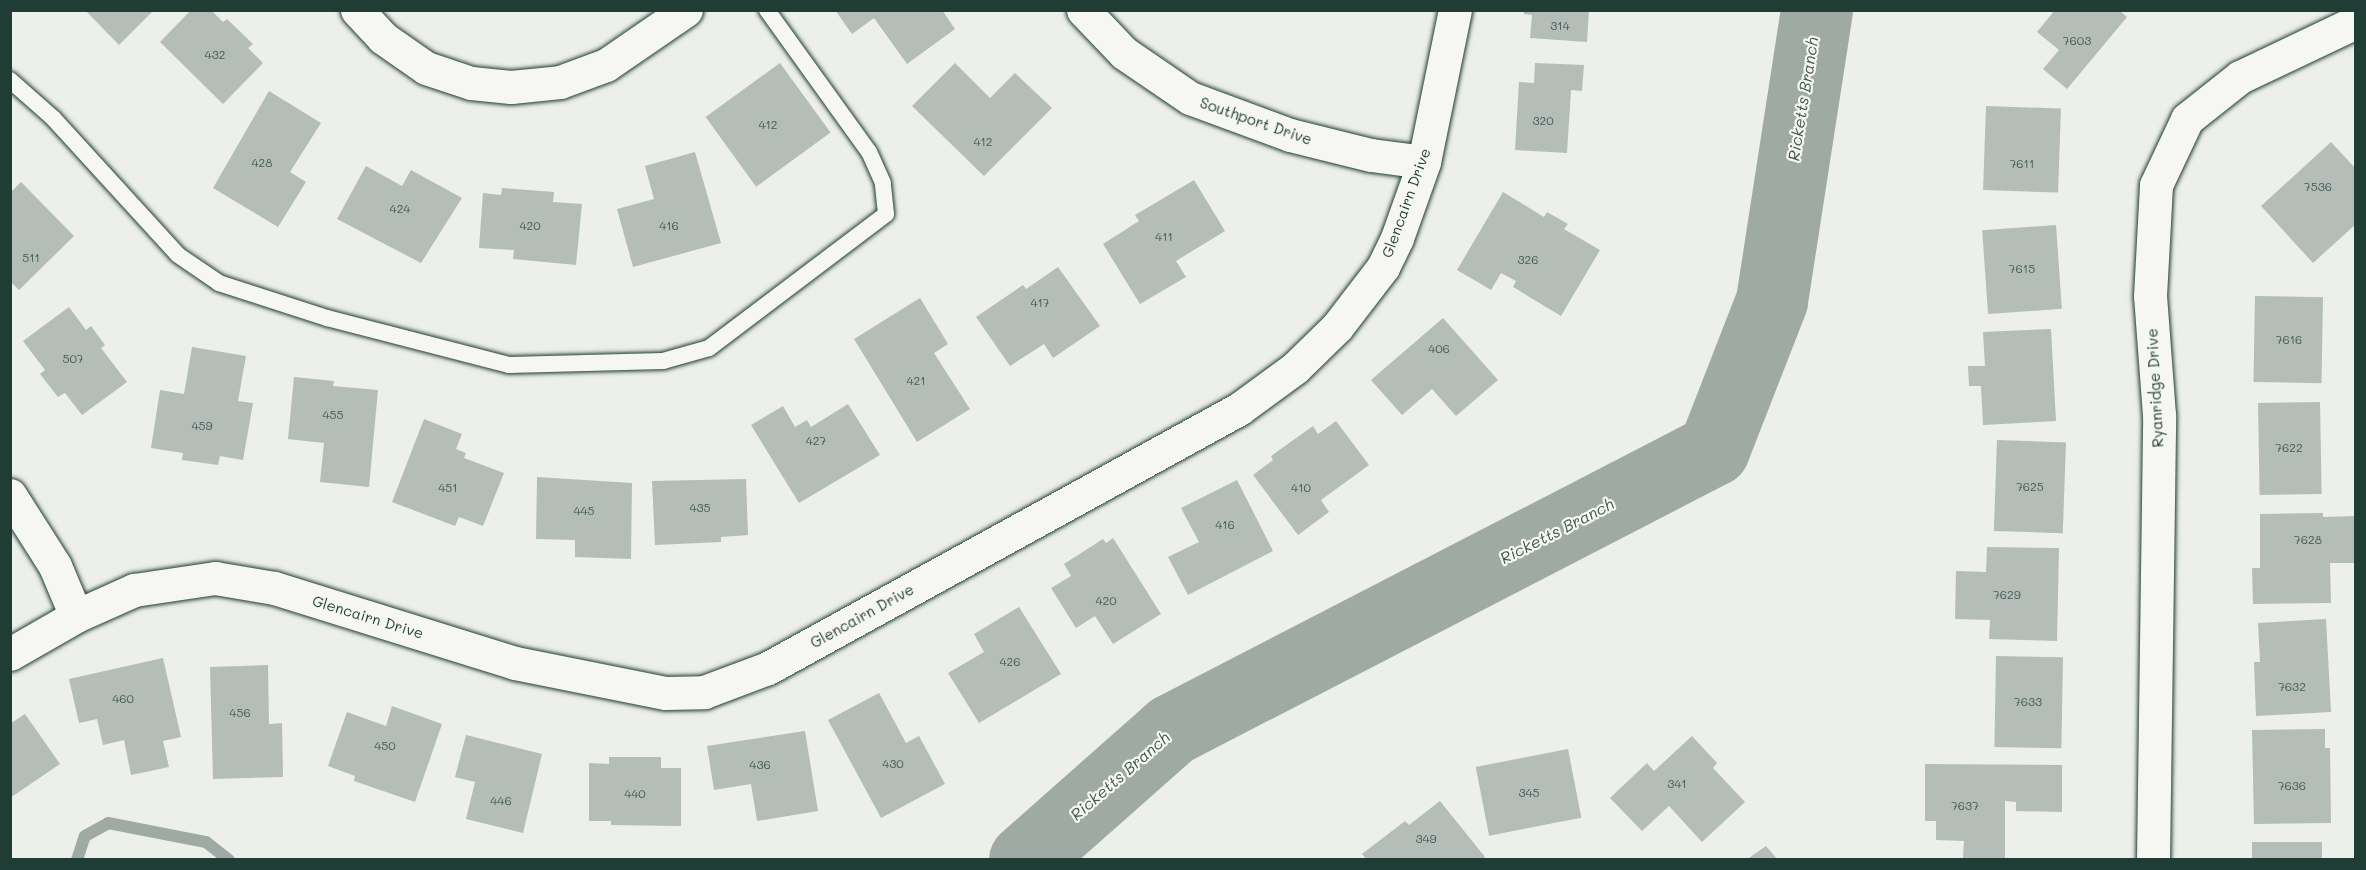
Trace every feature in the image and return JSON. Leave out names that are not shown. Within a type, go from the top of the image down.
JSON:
[{"type":"street","points":[[357,10],[383,38],[426,68],[471,82],[511,87],[560,82],[606,65],[686,10]]},
{"type":"street","name":"Southport Drive","points":[[1083,10],[1124,53],[1190,98],[1290,135],[1371,155],[1424,162]]},
{"type":"street","name":"Glencairn Drive","points":[[10,654],[76,616],[134,590],[215,578],[238,580],[515,663],[665,693],[704,692],[741,680],[1239,409],[1295,368],[1337,327],[1383,267],[1424,162],[1455,10]]},
{"type":"street","name":"Ryanridge Drive","points":[[2153,860],[2159,415],[2150,296],[2156,185],[2187,119],[2240,77],[2355,22]]},
{"type":"street","points":[[10,495],[55,566],[76,616]]},
{"type":"lane","points":[[10,80],[53,118],[178,255],[219,283],[327,318],[509,365],[663,361],[709,348],[886,214],[883,183],[869,152],[767,10]]},
{"type":"building","points":[[85,10],[154,10],[119,45]]},
{"type":"building","points":[[191,10],[211,10],[223,22],[227,19],[253,44],[248,48],[263,63],[223,104],[160,42]]},
{"type":"building","points":[[835,10],[942,10],[955,29],[907,64],[874,18],[852,34]]},
{"type":"building","points":[[1524,10],[1589,10],[1587,42],[1530,38],[1532,15],[1524,14]]},
{"type":"building","points":[[2055,10],[2119,10],[2127,17],[2067,89],[2043,69],[2059,50],[2037,32]]},
{"type":"building","points":[[780,63],[831,133],[756,187],[706,117]]},
{"type":"building","points":[[955,63],[990,98],[1015,73],[1052,108],[984,176],[912,106]]},
{"type":"building","points":[[1535,63],[1584,65],[1582,91],[1571,90],[1567,153],[1515,150],[1519,82],[1534,83]]},
{"type":"building","points":[[269,91],[321,123],[290,172],[306,182],[278,227],[213,188]]},
{"type":"building","points":[[1986,106],[2061,109],[2058,193],[1983,190]]},
{"type":"building","points":[[2331,142],[2356,169],[2356,224],[2313,263],[2261,206]]},
{"type":"building","points":[[695,152],[721,243],[633,267],[617,209],[654,199],[645,166]]},
{"type":"building","points":[[366,166],[402,186],[411,170],[462,198],[421,263],[337,219]]},
{"type":"building","points":[[1194,180],[1225,231],[1176,261],[1186,277],[1140,304],[1103,244],[1139,221],[1135,215]]},
{"type":"building","points":[[21,182],[74,236],[19,290],[10,281],[10,193]]},
{"type":"building","points":[[502,188],[554,192],[553,202],[582,204],[576,265],[513,259],[514,250],[479,248],[483,193],[501,195]]},
{"type":"building","points":[[1503,192],[1544,217],[1547,212],[1568,224],[1564,229],[1600,250],[1561,316],[1513,287],[1516,281],[1501,273],[1491,290],[1457,270]]},
{"type":"building","points":[[2056,225],[2062,309],[1988,314],[1982,230]]},
{"type":"building","points":[[1058,267],[1100,326],[1053,358],[1044,344],[1010,366],[976,317],[1023,285],[1026,289]]},
{"type":"building","points":[[2255,296],[2323,297],[2321,383],[2253,382]]},
{"type":"building","points":[[920,298],[948,344],[934,353],[970,409],[917,442],[854,339]]},
{"type":"building","points":[[69,307],[86,330],[91,326],[105,345],[101,348],[127,382],[82,415],[65,393],[58,397],[40,374],[45,370],[23,341]]},
{"type":"building","points":[[1443,318],[1498,380],[1456,416],[1432,389],[1402,415],[1371,380]]},
{"type":"building","points":[[2051,329],[2056,421],[1983,425],[1981,386],[1969,386],[1968,366],[1985,366],[1983,332]]},
{"type":"building","points":[[192,347],[246,356],[238,401],[253,403],[243,460],[220,456],[218,465],[182,460],[183,453],[151,448],[160,390],[184,394]]},
{"type":"building","points":[[294,377],[334,381],[333,386],[378,390],[369,487],[320,482],[324,443],[288,439]]},
{"type":"building","points":[[2320,402],[2322,494],[2260,495],[2258,403]]},
{"type":"building","points":[[848,404],[880,455],[799,503],[751,425],[783,406],[795,427],[807,420],[811,427]]},
{"type":"building","points":[[424,419],[462,434],[456,449],[466,453],[464,458],[504,473],[483,526],[459,517],[455,526],[392,502]]},
{"type":"building","points":[[1336,421],[1369,465],[1321,500],[1329,512],[1298,535],[1253,475],[1273,460],[1271,456],[1313,426],[1318,434]]},
{"type":"building","points":[[1997,440],[2066,442],[2063,533],[1994,531]]},
{"type":"building","points":[[537,477],[632,483],[631,559],[575,557],[575,540],[536,539]]},
{"type":"building","points":[[746,479],[748,535],[721,537],[721,542],[655,545],[652,481]]},
{"type":"building","points":[[1237,480],[1273,551],[1188,595],[1168,557],[1199,542],[1181,508]]},
{"type":"building","points":[[2323,513],[2323,517],[2356,516],[2356,563],[2330,563],[2331,603],[2253,604],[2252,568],[2260,568],[2260,514]]},
{"type":"building","points":[[1113,538],[1161,614],[1113,644],[1095,616],[1076,628],[1051,588],[1071,576],[1064,564],[1103,539],[1106,543]]},
{"type":"building","points":[[1987,547],[2059,548],[2057,641],[1989,639],[1990,620],[1955,619],[1956,571],[1986,572]]},
{"type":"building","points":[[1019,607],[1061,674],[979,723],[948,673],[984,652],[974,634]]},
{"type":"building","points":[[2326,619],[2331,712],[2256,716],[2254,662],[2260,662],[2258,623]]},
{"type":"building","points":[[1996,656],[2063,657],[2061,748],[1994,747]]},
{"type":"building","points":[[163,658],[181,737],[163,741],[169,767],[131,775],[124,740],[103,745],[97,719],[79,723],[69,679]]},
{"type":"building","points":[[268,665],[269,724],[282,723],[283,777],[213,779],[210,667]]},
{"type":"building","points":[[879,693],[906,743],[919,736],[945,784],[881,818],[828,720]]},
{"type":"building","points":[[392,706],[442,724],[415,802],[354,781],[355,776],[328,766],[347,712],[386,726]]},
{"type":"building","points":[[25,714],[60,764],[10,798],[10,724]]},
{"type":"building","points":[[2325,729],[2325,748],[2330,748],[2331,823],[2254,824],[2252,730]]},
{"type":"building","points":[[805,731],[818,811],[757,821],[751,784],[714,790],[707,746]]},
{"type":"building","points":[[466,735],[542,754],[523,833],[466,819],[475,782],[455,777]]},
{"type":"building","points":[[1692,736],[1717,763],[1713,768],[1745,802],[1702,842],[1669,806],[1642,831],[1610,798],[1647,763],[1654,771]]},
{"type":"building","points":[[1568,749],[1581,818],[1489,836],[1476,767]]},
{"type":"building","points":[[609,757],[661,757],[661,768],[681,768],[681,826],[611,825],[611,821],[589,821],[589,763],[609,764]]},
{"type":"building","points":[[1925,764],[2062,765],[2062,812],[2016,811],[2016,802],[2005,801],[2005,858],[1963,858],[1964,841],[1936,840],[1936,821],[1925,821]]},
{"type":"building","points":[[1440,801],[1485,857],[1482,860],[1367,860],[1362,854],[1405,821],[1409,825]]},
{"type":"building","points":[[2252,842],[2322,842],[2322,860],[2252,860]]},
{"type":"building","points":[[1766,846],[1778,860],[1746,860]]},
{"type":"waterway","name":"Ricketts Branch","points":[[1025,860],[1172,730],[1714,450],[1772,301],[1817,10]]},
{"type":"waterway","points":[[77,860],[85,836],[108,823],[206,842],[229,860]]}]
